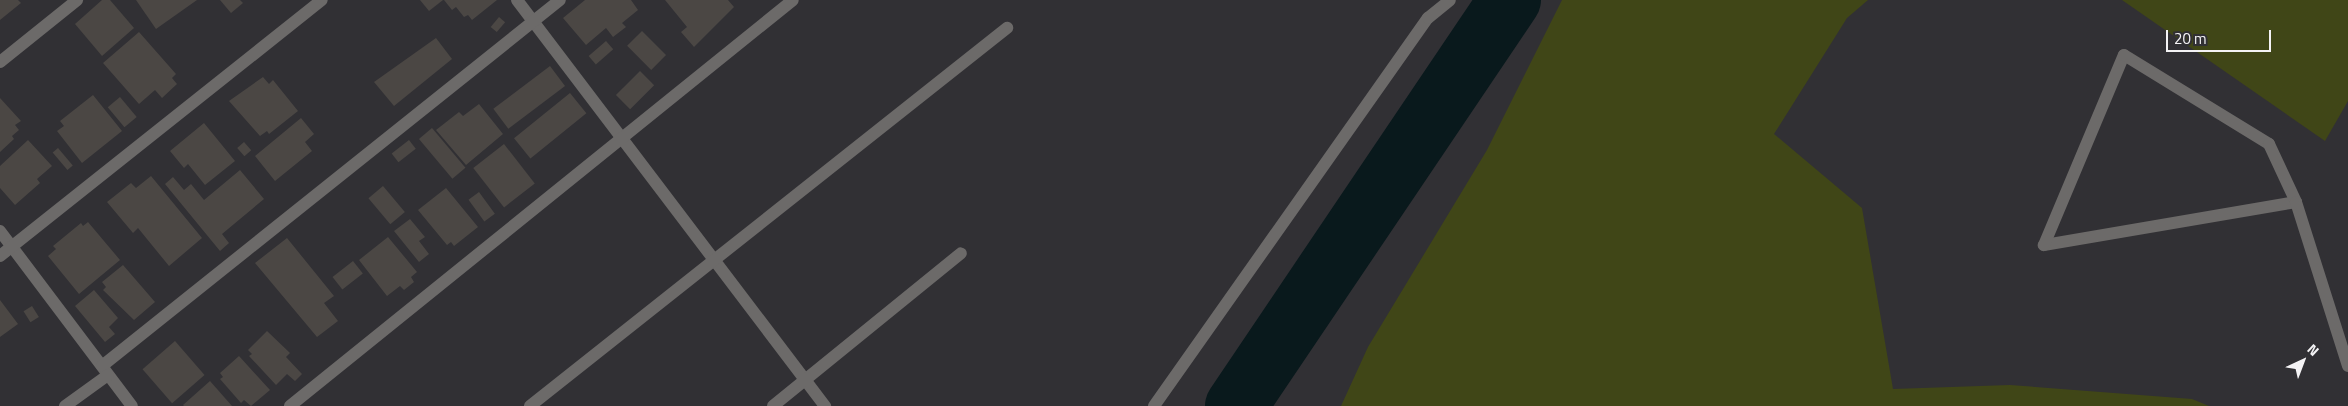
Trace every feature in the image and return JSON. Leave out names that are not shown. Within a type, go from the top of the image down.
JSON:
[{"type":"street","points":[[0,62],[77,0]]},
{"type":"street","points":[[0,256],[322,0]]},
{"type":"street","points":[[517,0],[532,22],[624,136],[825,406]]},
{"type":"street","points":[[64,406],[560,0]]},
{"type":"street","points":[[290,406],[793,0]]},
{"type":"street","points":[[1154,406],[1428,18],[1450,0]]},
{"type":"street","points":[[530,406],[1007,28]]},
{"type":"street","points":[[2296,202],[2044,245],[2124,55],[2269,144],[2296,202],[2348,366]]},
{"type":"street","points":[[0,231],[132,406]]},
{"type":"street","points":[[773,406],[961,253]]},
{"type":"green space","points":[[1562,0],[1868,0],[1847,18],[1774,134],[1862,208],[1893,389],[2010,385],[2192,399],[2209,406],[1341,406],[1368,347],[1487,150]]},
{"type":"green space","points":[[2122,0],[2348,0],[2348,101],[2325,141]]},
{"type":"building","points":[[0,0],[18,0],[21,3],[0,20]]},
{"type":"building","points":[[102,0],[110,0],[134,28],[102,56],[75,24]]},
{"type":"building","points":[[136,0],[197,0],[156,29]]},
{"type":"building","points":[[220,0],[240,0],[243,3],[231,13]]},
{"type":"building","points":[[420,0],[443,0],[429,11]]},
{"type":"building","points":[[444,0],[497,0],[472,20],[468,15],[464,17],[456,7],[452,10]]},
{"type":"building","points":[[585,0],[631,0],[638,10],[622,23],[626,27],[613,37],[606,28],[586,45],[563,18]]},
{"type":"building","points":[[665,0],[728,0],[734,7],[694,47],[681,32],[687,27]]},
{"type":"building","points":[[499,17],[505,22],[497,32],[491,27]]},
{"type":"building","points":[[642,31],[666,55],[651,70],[627,46]]},
{"type":"building","points":[[139,32],[176,74],[172,78],[177,84],[162,98],[155,90],[139,104],[103,63]]},
{"type":"building","points":[[436,38],[452,59],[394,106],[374,82]]},
{"type":"building","points":[[606,41],[613,49],[596,64],[589,56]]},
{"type":"building","points":[[550,66],[565,86],[508,129],[493,109]]},
{"type":"building","points":[[640,71],[654,85],[630,109],[616,95]]},
{"type":"building","points":[[263,77],[269,84],[273,80],[298,111],[269,134],[267,131],[260,136],[229,101]]},
{"type":"building","points":[[570,93],[586,113],[530,159],[514,138]]},
{"type":"building","points":[[93,95],[122,131],[82,163],[57,131],[64,126],[60,121]]},
{"type":"building","points":[[120,97],[137,117],[124,127],[108,107]]},
{"type":"building","points":[[0,98],[21,121],[15,125],[19,130],[12,136],[14,139],[0,152]]},
{"type":"building","points":[[479,104],[503,134],[466,165],[436,130],[459,112],[463,116]]},
{"type":"building","points":[[301,118],[314,134],[305,142],[312,151],[275,181],[255,156]]},
{"type":"building","points":[[204,123],[235,161],[205,185],[188,164],[184,168],[170,151]]},
{"type":"building","points":[[432,128],[465,168],[452,179],[419,139]]},
{"type":"building","points":[[28,140],[52,166],[37,179],[40,183],[15,205],[0,188],[0,166]]},
{"type":"building","points":[[409,140],[416,149],[398,162],[392,154]]},
{"type":"building","points":[[244,142],[251,150],[244,156],[237,148]]},
{"type":"building","points":[[504,144],[535,183],[504,207],[473,168]]},
{"type":"building","points":[[58,148],[73,166],[67,170],[53,152]]},
{"type":"building","points":[[240,170],[264,199],[222,234],[229,243],[220,251],[165,184],[173,177],[184,190],[191,184],[204,200]]},
{"type":"building","points":[[151,176],[202,238],[169,266],[138,228],[133,233],[107,202],[131,183],[136,188]]},
{"type":"building","points":[[383,186],[405,212],[390,224],[368,198]]},
{"type":"building","points":[[446,188],[478,227],[454,246],[451,242],[447,245],[418,210]]},
{"type":"building","points":[[479,192],[495,214],[484,221],[468,200]]},
{"type":"building","points":[[410,219],[425,237],[419,241],[429,254],[419,262],[394,231]]},
{"type":"building","points":[[88,222],[120,260],[79,294],[48,256],[56,249],[53,246],[81,223],[83,226]]},
{"type":"building","points":[[388,237],[417,272],[411,277],[414,282],[404,290],[400,286],[387,296],[359,260]]},
{"type":"building","points":[[287,238],[334,296],[324,303],[338,321],[317,337],[255,263]]},
{"type":"building","points":[[353,261],[363,274],[342,290],[333,277]]},
{"type":"building","points":[[123,265],[155,302],[134,320],[103,290],[106,287],[102,282]]},
{"type":"building","points":[[94,290],[118,318],[109,327],[115,334],[105,342],[75,306]]},
{"type":"building","points":[[0,300],[18,324],[0,337]]},
{"type":"building","points":[[32,306],[39,317],[30,322],[24,311]]},
{"type":"building","points":[[267,331],[290,353],[286,357],[302,374],[295,381],[287,374],[276,385],[249,356],[252,354],[248,350]]},
{"type":"building","points":[[175,341],[205,375],[172,403],[143,369]]},
{"type":"building","points":[[239,356],[270,390],[251,406],[244,400],[241,403],[220,379],[223,377],[220,373]]},
{"type":"building","points":[[210,381],[232,406],[183,405]]},
{"type":"waterway","points":[[1236,406],[1510,0]]}]
